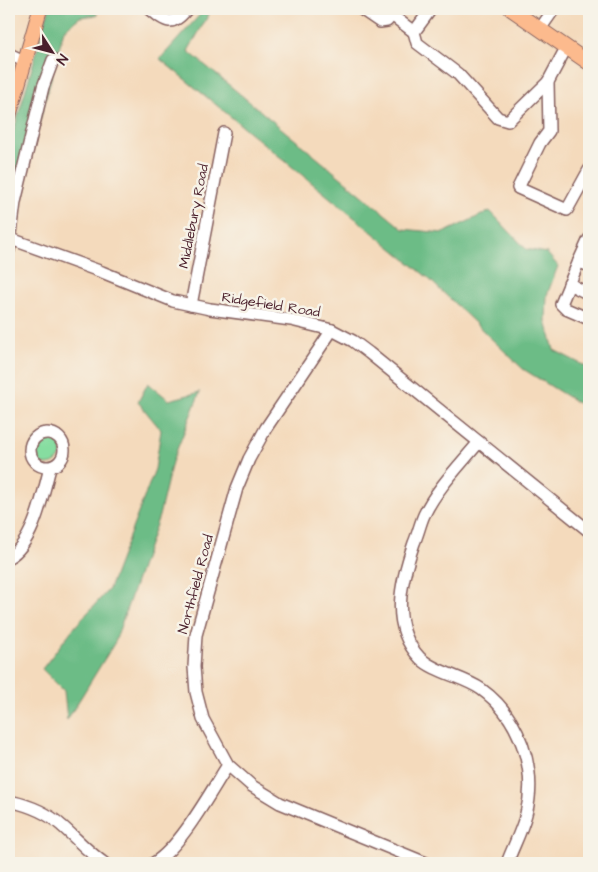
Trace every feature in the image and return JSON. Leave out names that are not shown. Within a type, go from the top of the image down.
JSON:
[{"type":"main road","points":[[9,116],[40,9]]},
{"type":"main road","points":[[511,9],[589,63]]},
{"type":"street","points":[[150,9],[166,21],[172,22],[180,18],[187,9]]},
{"type":"street","points":[[361,9],[380,22],[387,21],[395,12],[414,32],[417,43],[458,74],[498,118],[504,121],[508,121],[548,82],[566,48]]},
{"type":"street","points":[[414,32],[431,9]]},
{"type":"street","points":[[540,29],[554,9]]},
{"type":"street","points":[[9,54],[24,61]]},
{"type":"street","points":[[10,244],[14,202],[43,87],[53,60]]},
{"type":"street","points":[[548,82],[549,131],[540,143],[518,188],[568,210],[589,170]]},
{"type":"street","name":"Middlebury Road","points":[[190,305],[224,133]]},
{"type":"street","points":[[589,240],[584,263],[569,284],[561,304],[566,309],[589,319]]},
{"type":"street","name":"Ridgefield Road","points":[[10,244],[102,272],[190,305],[291,320],[332,330],[353,341],[369,353],[589,531]]},
{"type":"street","points":[[569,284],[589,294]]},
{"type":"street","name":"Northfield Road","points":[[332,330],[266,428],[249,458],[237,488],[196,635],[194,667],[196,692],[203,719],[228,765],[252,786],[280,803],[426,863]]},
{"type":"street","points":[[479,442],[444,485],[424,514],[409,559],[399,600],[401,620],[407,638],[421,659],[481,689],[497,704],[511,722],[522,742],[528,761],[530,787],[526,814],[507,863]]},
{"type":"street","points":[[9,557],[14,554],[28,537],[50,468]]},
{"type":"street","points":[[154,863],[163,857],[177,842],[228,765]]},
{"type":"street","points":[[9,801],[34,808],[50,816],[62,825],[90,853],[104,863]]},
{"type":"green space","points":[[49,9],[93,9],[98,15],[80,17],[64,30],[9,237],[9,147]]},
{"type":"green space","points":[[205,9],[212,9],[188,51],[403,229],[443,233],[490,211],[526,249],[547,253],[558,266],[547,295],[546,321],[554,350],[589,368],[589,410],[523,369],[427,277],[160,59]]},
{"type":"green space","points":[[148,383],[169,400],[200,392],[172,462],[159,516],[115,642],[67,720],[64,691],[42,669],[72,630],[109,589],[155,469],[161,430],[138,402]]},
{"type":"green space","points":[[47,435],[53,436],[61,444],[61,456],[53,464],[47,465],[41,464],[33,456],[32,450],[33,444],[41,436]]}]
